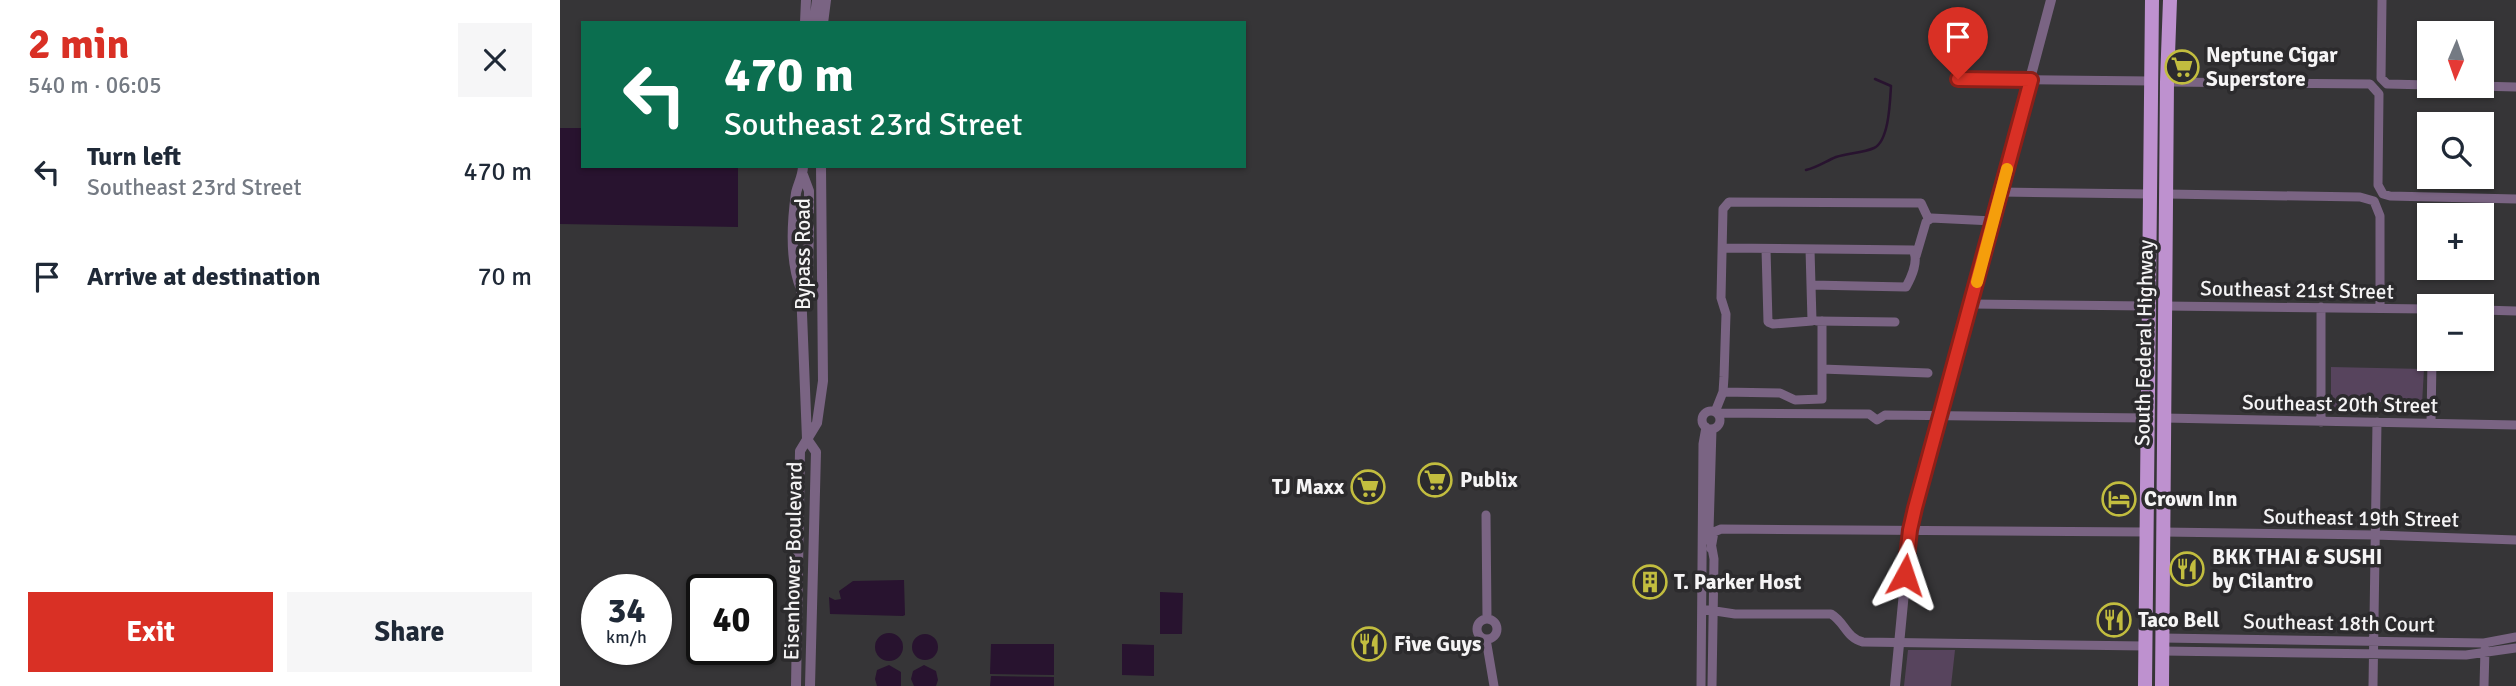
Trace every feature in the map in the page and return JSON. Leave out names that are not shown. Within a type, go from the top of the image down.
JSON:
[{"type":"main road","name":"South Federal Highway","points":[[2145,686],[2152,0]]},
{"type":"main road","name":"South Federal Highway","points":[[2162,686],[2170,0]]},
{"type":"main road","points":[[2150,175],[2166,194]]},
{"type":"main road","points":[[2150,194],[2166,212]]},
{"type":"main road","points":[[2148,398],[2154,410],[2164,418]]},
{"type":"main road","points":[[2147,418],[2157,428],[2164,443]]},
{"type":"main road","points":[[2145,625],[2162,645]]},
{"type":"main road","points":[[2145,646],[2153,652],[2162,670]]},
{"type":"street","points":[[805,21],[806,0]]},
{"type":"street","points":[[814,21],[817,0]]},
{"type":"street","points":[[823,21],[826,0]]},
{"type":"street","points":[[1895,686],[1910,530],[2051,0]]},
{"type":"street","points":[[2382,0],[2381,78],[2387,84],[2417,85]]},
{"type":"street","points":[[1958,79],[2151,81]]},
{"type":"street","points":[[2167,82],[2370,84],[2379,94],[2378,185],[2383,194],[2390,197],[2516,199]]},
{"type":"street","points":[[2494,86],[2516,87]]},
{"type":"street","name":"Bypass Road","points":[[807,439],[817,423],[823,382],[821,168]]},
{"type":"street","name":"Eisenhower Boulevard","points":[[803,171],[809,191],[809,211]]},
{"type":"street","name":"Eisenhower Boulevard","points":[[796,686],[800,451],[807,439],[807,404],[801,289],[796,275],[794,231],[796,191],[803,171]]},
{"type":"street","points":[[2000,192],[2150,194]]},
{"type":"street","points":[[2166,194],[2360,197],[2374,201],[2380,216],[2380,308]]},
{"type":"street","points":[[1701,686],[1703,444],[1709,428],[1720,422],[1716,412],[1723,391],[1726,314],[1721,298],[1723,209],[1730,202],[1921,203],[1928,220],[1915,266],[1906,286],[1811,285]]},
{"type":"street","points":[[1928,220],[1993,221]]},
{"type":"street","name":"Eisenhower Boulevard","points":[[801,289],[808,275],[808,227]]},
{"type":"street","points":[[1723,248],[1913,250],[1916,256]]},
{"type":"street","points":[[1766,249],[1768,322],[1895,323]]},
{"type":"street","points":[[1723,391],[1780,393],[1795,400],[1822,399],[1822,369],[1811,285],[1810,249]]},
{"type":"street","points":[[1971,304],[2148,306]]},
{"type":"street","name":"Southeast 21st Street","points":[[2165,306],[2417,309]]},
{"type":"street","points":[[2321,307],[2321,422]]},
{"type":"street","points":[[2494,310],[2516,311]]},
{"type":"street","name":"Bypass Road","points":[[807,404],[816,381],[823,342]]},
{"type":"street","points":[[1822,369],[1928,373]]},
{"type":"street","points":[[2431,371],[2431,422]]},
{"type":"street","points":[[1712,686],[1714,559],[1709,531],[1709,428],[1702,422],[1707,412],[1868,414],[1877,420],[1885,415],[2147,418]]},
{"type":"street","name":"Southeast 20th Street","points":[[2164,418],[2516,425]]},
{"type":"street","points":[[2373,686],[2377,422]]},
{"type":"street","name":"Eisenhower Boulevard","points":[[807,439],[816,452],[810,686]]},
{"type":"street","points":[[1486,515],[1487,618]]},
{"type":"street","points":[[1711,549],[1714,532],[1721,529],[2146,532]]},
{"type":"street","name":"Southeast 19th Street","points":[[2163,532],[2375,534],[2516,540]]},
{"type":"street","points":[[1702,609],[1735,614],[1831,614],[1839,619],[1854,640],[2145,646]]},
{"type":"street","points":[[1487,618],[1494,622],[1497,629],[1494,637],[1486,639],[1479,636],[1476,629],[1479,621],[1487,618]]},
{"type":"street","name":"Southeast 18th Court","points":[[2162,645],[2375,642],[2484,648],[2516,637]]},
{"type":"street","points":[[1486,639],[1494,686]]},
{"type":"street","name":"Southeast 18th Court","points":[[2162,645],[2374,654],[2516,648]]},
{"type":"street","points":[[2484,648],[2484,686]]},
{"type":"street","points":[[1701,664],[1712,664]]},
{"type":"shaded area","points":[[560,128],[581,128],[581,168],[738,168],[738,227],[560,224]]},
{"type":"shaded area","points":[[2331,367],[2424,371],[2422,404],[2415,410],[2392,409],[2384,402],[2371,410],[2336,409],[2331,402]]},
{"type":"shaded area","points":[[904,580],[903,616],[830,614],[829,597],[841,599],[839,591],[853,581]]},
{"type":"shaded area","points":[[1160,592],[1183,593],[1182,634],[1160,634]]},
{"type":"shaded area","points":[[889,633],[899,637],[903,647],[899,657],[889,661],[879,657],[875,647],[879,637]]},
{"type":"shaded area","points":[[925,634],[934,638],[938,647],[934,656],[925,660],[916,656],[912,647],[916,638]]},
{"type":"shaded area","points":[[991,644],[1054,644],[1054,675],[990,674]]},
{"type":"shaded area","points":[[1122,644],[1154,645],[1154,676],[1122,675]]},
{"type":"shaded area","points":[[1908,650],[1955,650],[1951,686],[1904,686]]},
{"type":"shaded area","points":[[889,665],[901,672],[901,686],[877,686],[877,670]]},
{"type":"shaded area","points":[[924,665],[936,671],[936,686],[914,686],[911,679],[913,671]]},
{"type":"shaded area","points":[[991,676],[1054,677],[1054,686],[990,686]]},
{"type":"waterway","points":[[1806,170],[1836,157],[1870,150],[1879,144],[1886,130],[1891,86],[1875,79]]},
{"type":"slow traffic","points":[[1977,282],[2007,169]]},
{"type":"place","name":"Neptune Cigar Superstore","points":[[2182,67]]},
{"type":"place","name":"Publix","points":[[1435,480]]},
{"type":"place","name":"TJ Maxx","points":[[1368,487]]},
{"type":"place","name":"Crown Inn","points":[[2119,499]]},
{"type":"place","name":"BKK THAI & SUSHI by Cilantro","points":[[2187,569]]},
{"type":"place","name":"T. Parker Host","points":[[1650,582]]},
{"type":"place","name":"Taco Bell","points":[[2114,620]]},
{"type":"place","name":"Five Guys","points":[[1369,644]]},
{"type":"route","points":[[1905,575],[1915,508],[2031,80],[1958,79]]}]
